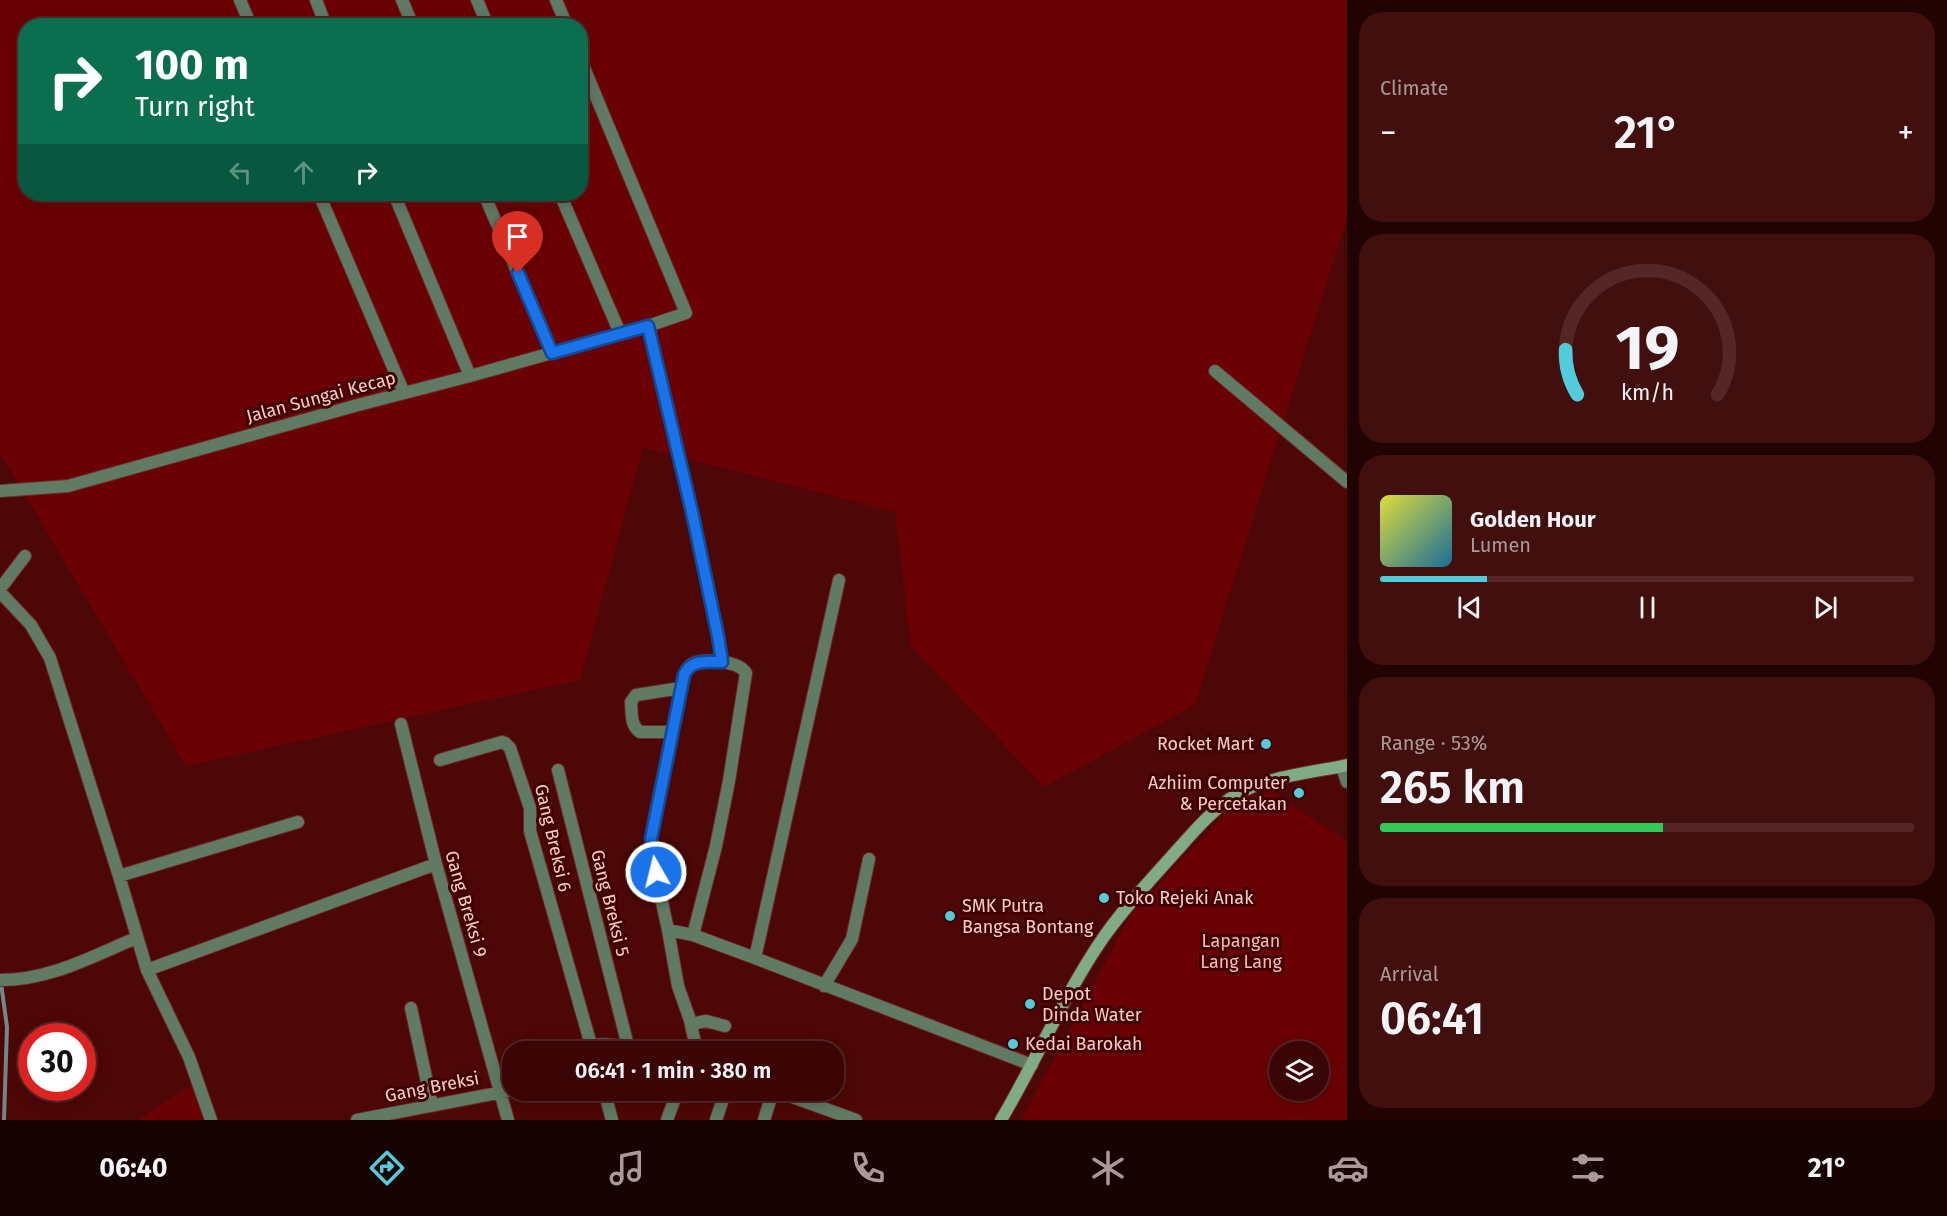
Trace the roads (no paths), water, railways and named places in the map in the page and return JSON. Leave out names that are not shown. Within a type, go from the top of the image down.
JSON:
[{"type":"street","points":[[240,0],[247,18]]},
{"type":"street","points":[[316,0],[323,18]]},
{"type":"street","points":[[402,0],[410,18]]},
{"type":"street","points":[[477,0],[485,18]]},
{"type":"street","points":[[556,0],[564,18]]},
{"type":"street","name":"Jalan Sungai Kecap","points":[[0,491],[68,486],[470,376],[648,326],[686,313],[588,77]]},
{"type":"street","points":[[322,201],[404,393]]},
{"type":"street","points":[[397,201],[470,376]]},
{"type":"street","points":[[487,201],[552,353]]},
{"type":"street","points":[[563,201],[620,333]]},
{"type":"street","points":[[648,326],[692,512],[722,662]]},
{"type":"street","points":[[1215,371],[1347,482]]},
{"type":"street","points":[[25,556],[0,590],[31,625],[50,658],[147,970],[189,1057],[211,1120]]},
{"type":"street","points":[[755,958],[839,580]]},
{"type":"street","points":[[693,935],[727,792],[746,674],[742,668],[722,662],[691,664],[684,675],[651,839],[652,860],[678,986],[695,1041]]},
{"type":"street","points":[[672,732],[639,732],[633,725],[631,702],[636,695],[681,688]]},
{"type":"street","name":"Gang Breksi 9","points":[[401,724],[436,864],[502,1075]]},
{"type":"street","name":"Gang Breksi 6","points":[[440,760],[502,742],[510,748],[530,808],[530,831],[590,1041]]},
{"type":"street","points":[[1005,1119],[1077,979],[1101,940],[1127,906],[1216,810],[1237,794],[1258,785],[1344,766],[1347,782]]},
{"type":"street","name":"Gang Breksi 5","points":[[558,770],[627,1041]]},
{"type":"street","points":[[119,876],[298,822]]},
{"type":"street","points":[[824,986],[852,939],[869,859]]},
{"type":"street","points":[[147,970],[436,864]]},
{"type":"street","points":[[668,930],[693,935],[1032,1065]]},
{"type":"street","points":[[0,980],[41,977],[136,938]]},
{"type":"street","points":[[411,1008],[432,1105]]},
{"type":"street","points":[[691,1024],[706,1021],[725,1026]]},
{"type":"street","name":"Gang Breksi","points":[[357,1120],[502,1092]]},
{"type":"street","name":"Gang Breksi 9","points":[[507,1101],[508,1120]]},
{"type":"street","points":[[607,1101],[612,1120]]},
{"type":"street","points":[[667,1120],[674,1101]]},
{"type":"street","points":[[716,1120],[722,1101]]},
{"type":"street","points":[[764,1120],[770,1101]]},
{"type":"street","points":[[802,1101],[856,1120]]},
{"type":"waterway","points":[[1,983],[7,1027],[4,1120]]},
{"type":"place","name":"Rocket Mart","points":[[1266,744]]},
{"type":"place","name":"Azhiim Computer & Percetakan","points":[[1299,793]]},
{"type":"place","name":"Toko Rejeki Anak","points":[[1104,898]]},
{"type":"place","name":"SMK Putra Bangsa Bontang","points":[[950,916]]},
{"type":"place","name":"Depot Dinda Water","points":[[1030,1004]]},
{"type":"place","name":"Kedai Barokah","points":[[1013,1044]]},
{"type":"park label","name":"Lapangan Lang Lang","points":[[1241,951]]}]
